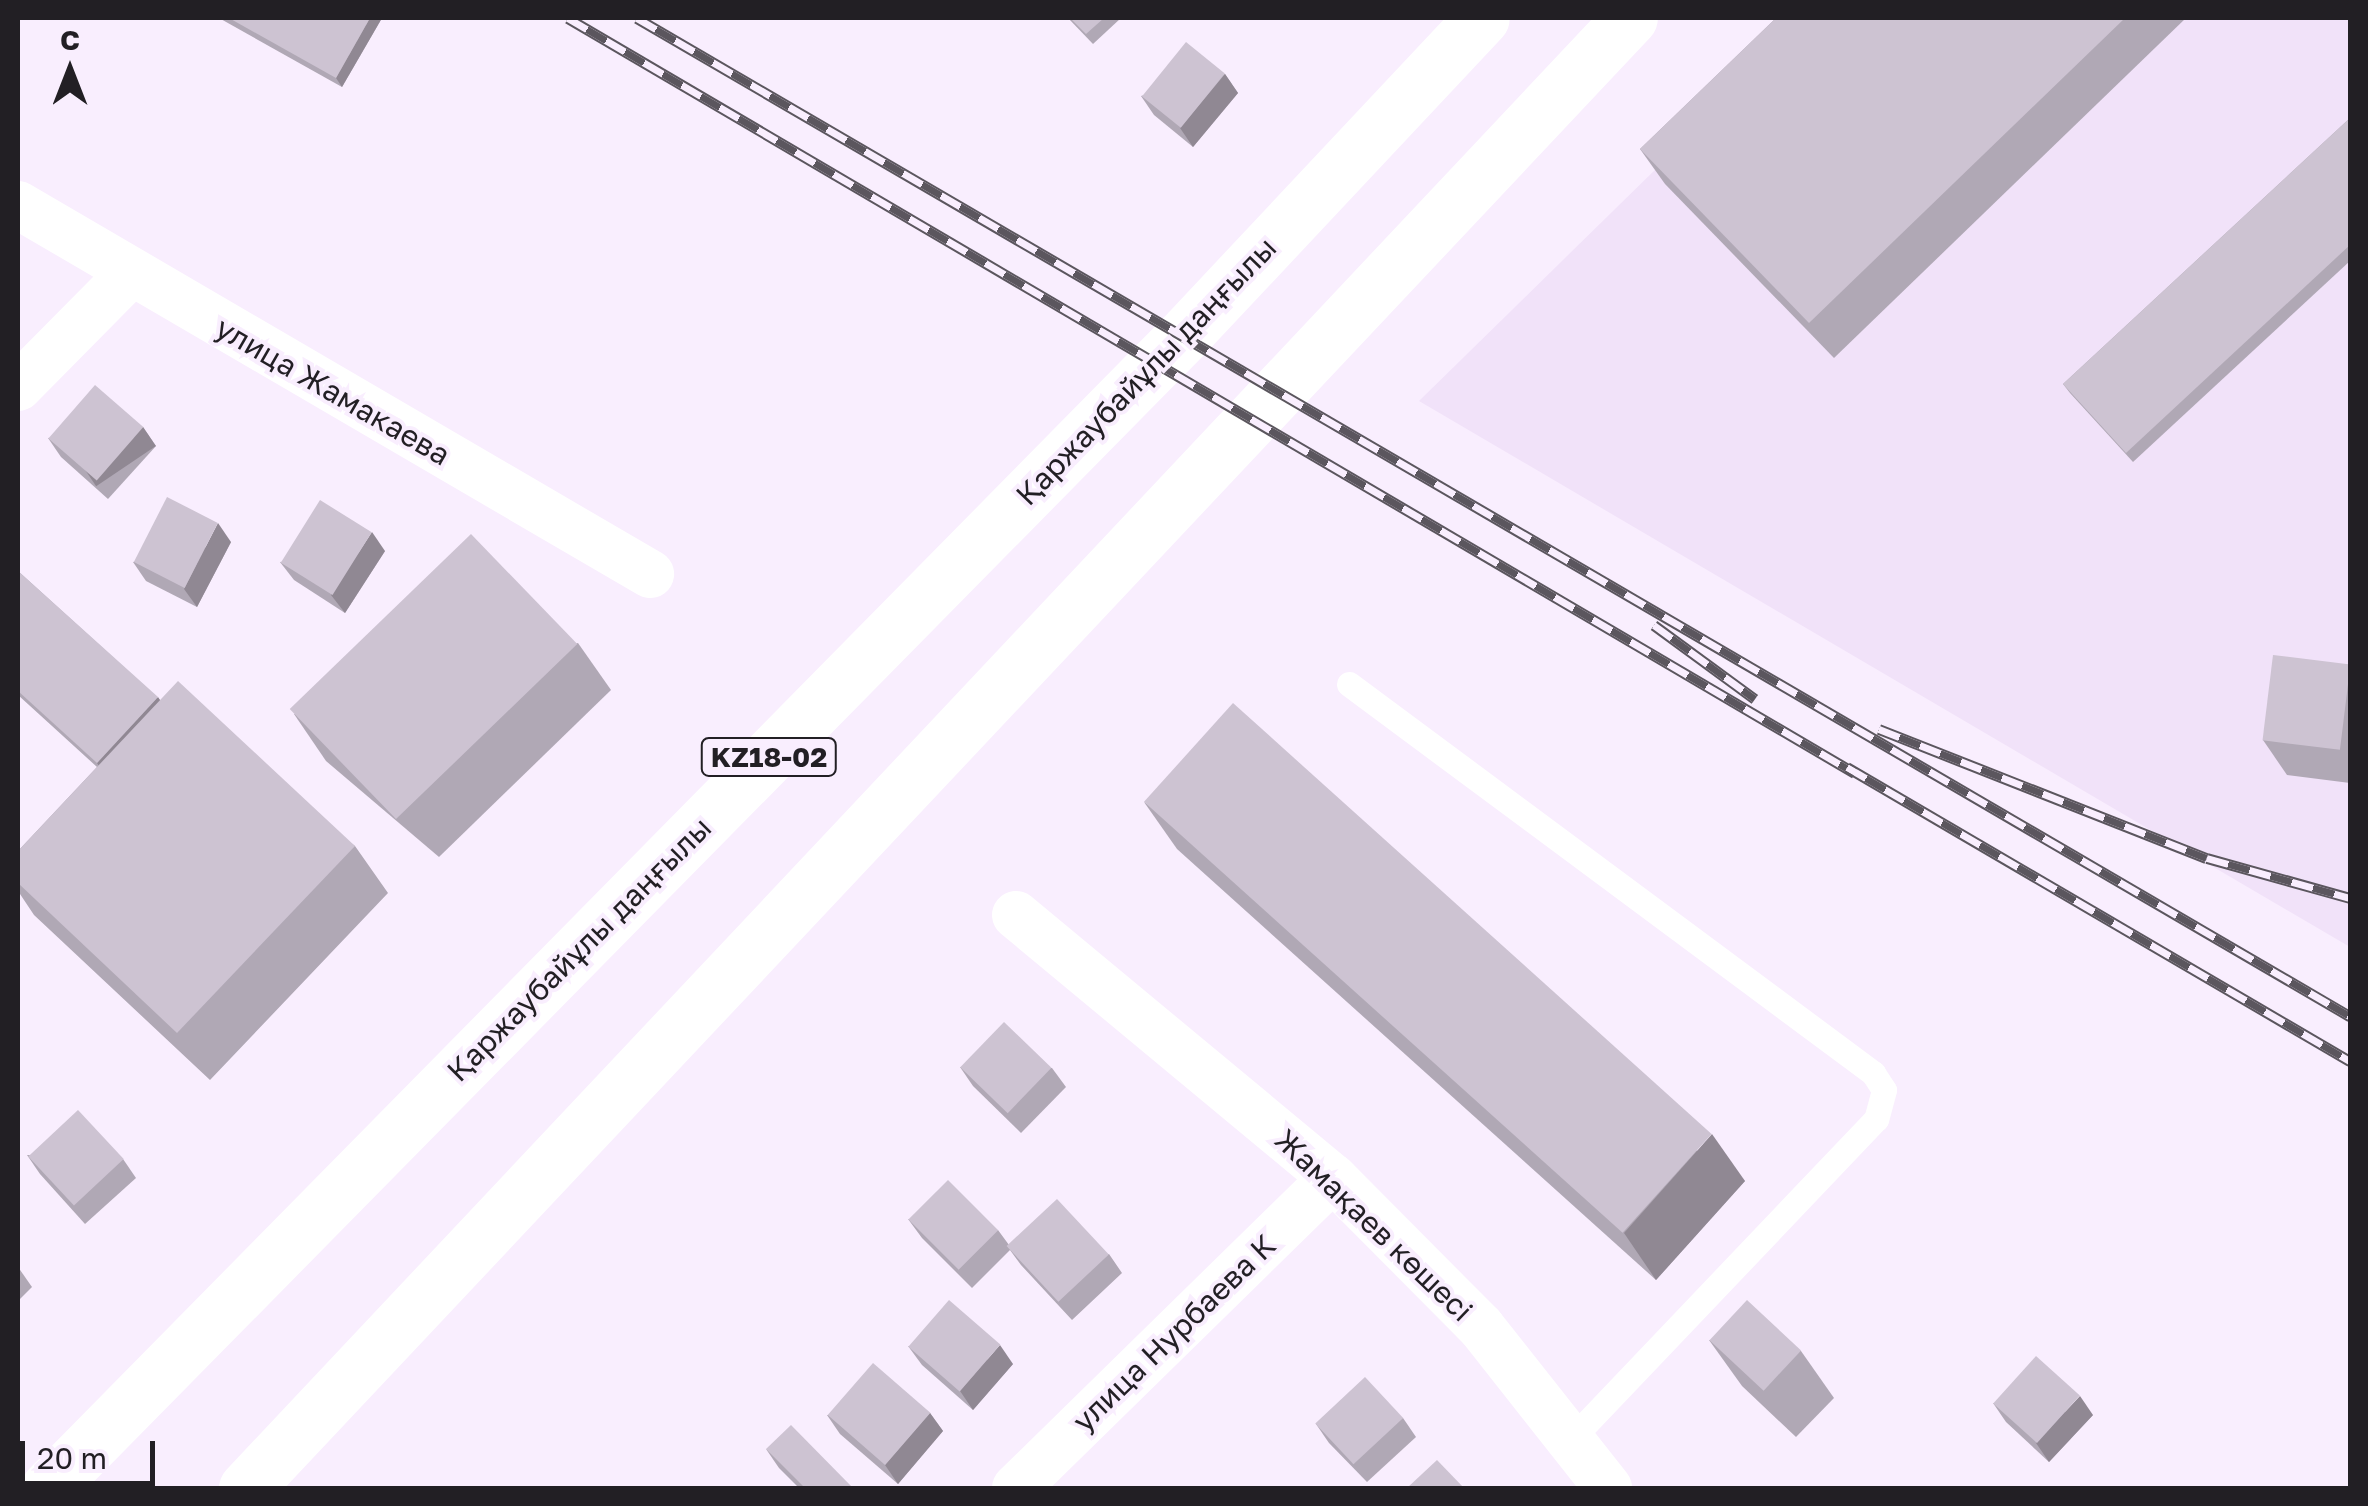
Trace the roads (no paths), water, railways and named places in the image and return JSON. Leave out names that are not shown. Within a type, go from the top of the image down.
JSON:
[{"type":"highway","name":"Қаржаубайұлы даңғылы","points":[[48,1488],[1188,331],[1482,18]]},
{"type":"highway","points":[[246,1488],[1630,18]]},
{"type":"street","name":"улица Жамакаева","points":[[18,206],[650,574]]},
{"type":"street","points":[[18,387],[130,274]]},
{"type":"street","name":"Жамақаев көшесі","points":[[1016,915],[1333,1178],[1574,1436],[1608,1488]]},
{"type":"street","name":"улица Нурбаева К","points":[[1016,1488],[1333,1178]]},
{"type":"lane","points":[[1348,684],[1873,1073],[1884,1090],[1876,1118],[1574,1436]]},
{"type":"railway","points":[[568,18],[1855,773]]},
{"type":"railway","points":[[637,18],[2350,1016]]},
{"type":"railway","points":[[1654,625],[1755,699]]},
{"type":"railway","points":[[1879,729],[2207,858],[2350,898]]},
{"type":"railway","points":[[1847,767],[2350,1061]]}]
